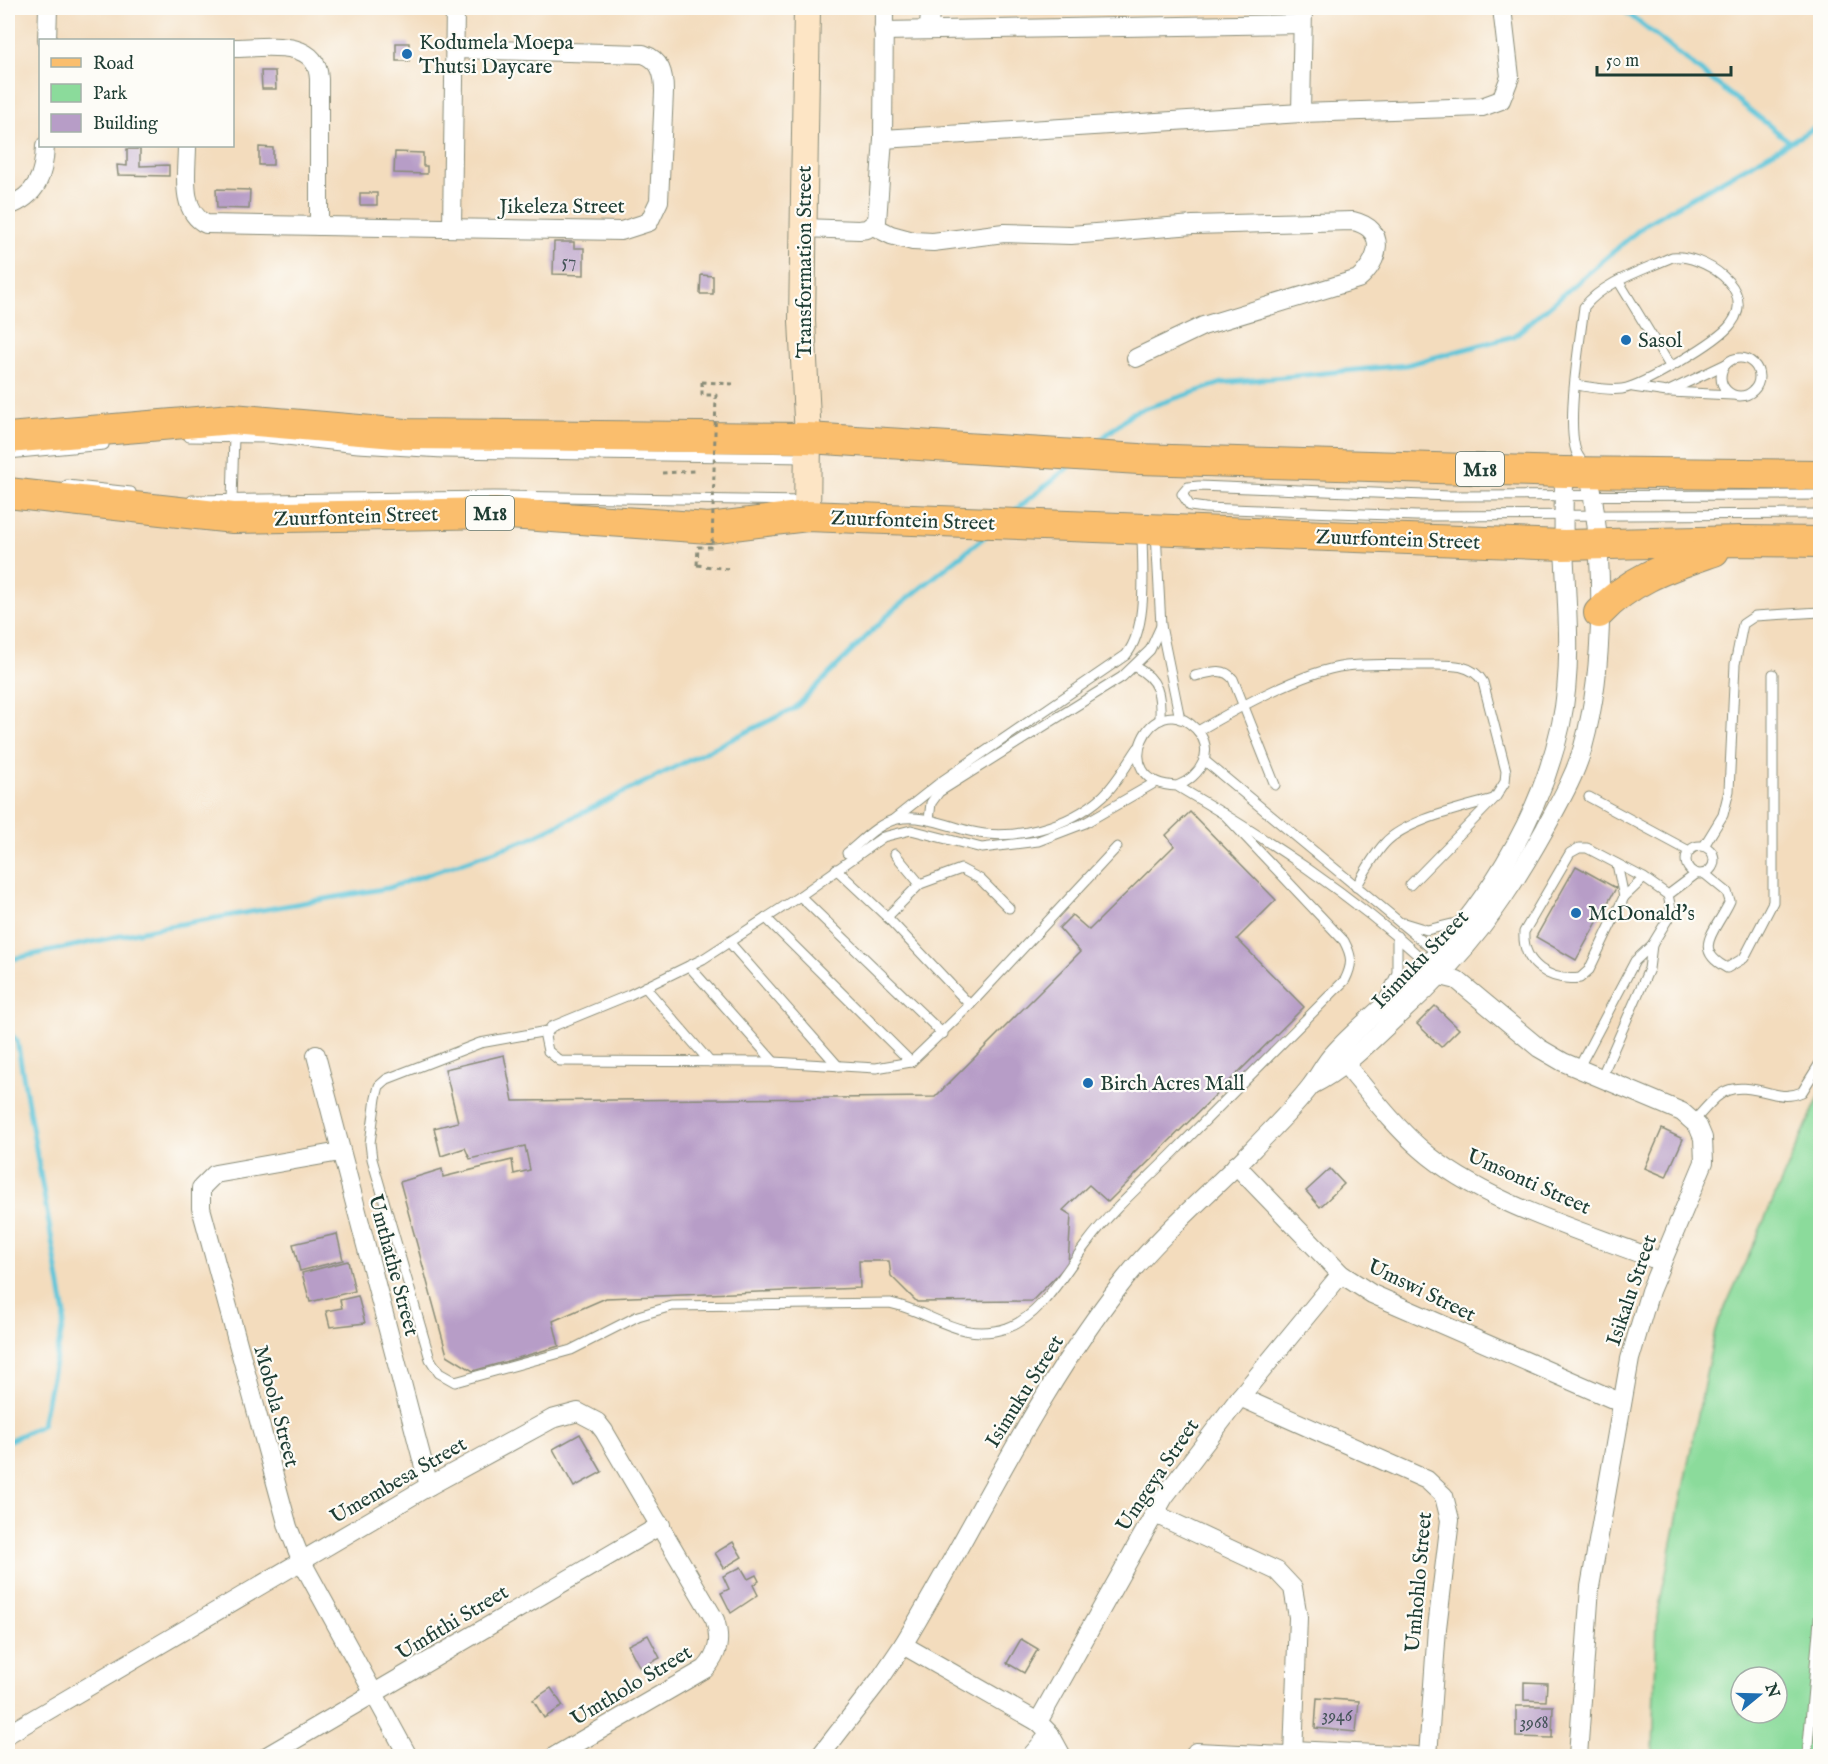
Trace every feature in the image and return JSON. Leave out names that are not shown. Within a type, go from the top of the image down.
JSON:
[{"type":"main road","name":"M18","points":[[8,438],[232,419],[406,434],[808,448],[999,450],[1140,459],[1578,477],[1821,475]]},
{"type":"main road","name":"Zuurfontein Street","points":[[8,494],[233,518],[495,513],[708,528],[807,509],[1149,530],[1564,531],[1599,545],[1743,541],[1821,542]]},
{"type":"main road","points":[[1599,613],[1620,591],[1647,576],[1743,541]]},
{"type":"street","points":[[47,39],[48,8]]},
{"type":"street","points":[[452,227],[455,8]]},
{"type":"street","name":"Transformation Street","points":[[807,8],[802,321],[808,448],[807,509]]},
{"type":"street","points":[[873,226],[879,214],[883,139],[884,8]]},
{"type":"street","points":[[929,30],[930,8]]},
{"type":"street","points":[[883,139],[1301,113],[1482,107],[1495,104],[1506,94],[1510,77],[1502,8]]},
{"type":"street","points":[[883,31],[1302,16],[1301,113]]},
{"type":"street","points":[[234,48],[297,49],[312,56],[317,62],[319,226]]},
{"type":"street","name":"Jikeleza Street","points":[[187,147],[189,205],[200,221],[214,225],[621,231],[650,222],[659,201],[664,92],[660,67],[656,60],[643,54],[454,49]]},
{"type":"street","points":[[8,206],[20,202],[36,188],[43,169],[45,147]]},
{"type":"street","points":[[803,228],[859,230],[873,226],[914,241],[933,242],[1004,233],[1071,235],[1193,225],[1353,221],[1370,228],[1375,236],[1375,260],[1358,279],[1203,326],[1136,358]]},
{"type":"street","name":"Isimuku Street","points":[[820,1756],[880,1679],[903,1645],[1063,1366],[1137,1266],[1312,1085],[1443,967],[1497,910],[1554,811],[1583,748],[1589,720],[1599,613],[1599,545],[1595,516],[1578,477]]},
{"type":"street","name":"Isimuku Street","points":[[1340,1058],[1376,1012],[1443,967],[1466,921],[1516,843],[1550,767],[1561,724],[1567,687],[1569,648],[1564,531],[1578,477]]},
{"type":"street","points":[[1443,967],[1539,1048],[1578,1069],[1682,1112],[1694,1121]]},
{"type":"street","name":"Umthathe Street","points":[[316,1055],[429,1486]]},
{"type":"street","name":"Umsonti Street","points":[[1340,1058],[1420,1148],[1451,1172],[1522,1207],[1662,1262]]},
{"type":"street","name":"Isikalu Street","points":[[1578,1756],[1590,1587],[1622,1404],[1639,1326],[1662,1262],[1704,1161],[1703,1138],[1694,1121]]},
{"type":"street","name":"Mobola Street","points":[[340,1152],[224,1171],[208,1179],[200,1196],[267,1455],[302,1562],[408,1756]]},
{"type":"street","name":"Umswi Street","points":[[1236,1166],[1341,1274],[1400,1308],[1622,1404]]},
{"type":"street","name":"Umgeya Street","points":[[1031,1756],[1164,1497],[1240,1397],[1341,1274]]},
{"type":"street","name":"Umhohlo Street","points":[[1240,1397],[1427,1480],[1444,1496],[1450,1520],[1437,1628],[1428,1756]]},
{"type":"street","name":"Umembesa Street","points":[[8,1734],[429,1486],[552,1419],[578,1412],[597,1422],[604,1431],[715,1620],[719,1641]]},
{"type":"street","points":[[1155,1514],[1278,1571],[1293,1588],[1298,1617],[1291,1754]]},
{"type":"street","name":"Umfithi Street","points":[[267,1756],[661,1525]]},
{"type":"street","name":"Umtholo Street","points":[[555,1756],[705,1669],[717,1652],[719,1641]]},
{"type":"street","points":[[903,1645],[1044,1728],[1062,1756]]},
{"type":"street","points":[[1196,1752],[1418,1756]]},
{"type":"lane","points":[[1576,385],[1620,389],[1631,387],[1719,336],[1733,323],[1737,309],[1732,285],[1714,268],[1684,256],[1672,257],[1603,290],[1584,307],[1576,385],[1574,411],[1578,477]]},
{"type":"lane","points":[[1619,282],[1670,366]]},
{"type":"lane","points":[[1631,387],[1668,392],[1744,397],[1754,391],[1760,380],[1757,368],[1749,360],[1737,358],[1668,392]]},
{"type":"lane","points":[[1726,364],[1721,375],[1723,387],[1732,395]]},
{"type":"lane","points":[[232,500],[234,436]]},
{"type":"lane","points":[[183,438],[234,436],[442,453],[808,448]]},
{"type":"lane","points":[[8,454],[110,444]]},
{"type":"lane","points":[[1821,495],[1578,477],[1449,496],[1199,486],[1188,487],[1182,494],[1190,506],[1205,508],[1416,516],[1564,531],[1595,516],[1821,514]]},
{"type":"lane","points":[[51,483],[138,493]]},
{"type":"lane","points":[[182,500],[494,496],[807,509]]},
{"type":"lane","points":[[1149,530],[1161,626],[1180,719]]},
{"type":"lane","points":[[824,878],[827,868],[870,834],[894,819],[942,781],[1126,655],[1133,646],[1140,620],[1149,530]]},
{"type":"lane","points":[[1704,846],[1724,815],[1730,791],[1735,664],[1743,624],[1755,616],[1821,612]]},
{"type":"lane","points":[[929,820],[931,803],[939,792],[1135,667],[1150,650],[1161,626]]},
{"type":"lane","points":[[1198,730],[1243,705],[1321,672],[1347,665],[1442,665],[1467,668],[1477,672],[1483,682],[1506,771],[1505,782],[1496,798],[1410,885]]},
{"type":"lane","points":[[1135,667],[1149,674],[1157,686],[1160,696],[1160,720]]},
{"type":"lane","points":[[1195,676],[1221,670],[1228,673],[1275,785]]},
{"type":"lane","points":[[1668,895],[1700,874],[1714,862],[1712,853],[1704,846],[1696,846],[1689,851],[1686,864],[1700,874],[1727,892],[1730,901],[1708,944],[1708,954],[1713,961],[1727,968],[1744,958],[1773,902],[1773,674]]},
{"type":"lane","points":[[894,819],[929,820],[986,834],[1038,830],[1073,815],[1102,797],[1138,748],[1145,731],[1160,720],[1180,719],[1198,730],[1203,740],[1205,761],[1199,773],[1189,781],[1177,786]]},
{"type":"lane","points":[[1138,748],[1142,768],[1156,782],[1177,786],[1313,871],[1397,936],[1443,967]]},
{"type":"lane","points":[[1205,761],[1391,916],[1443,967]]},
{"type":"lane","points":[[1117,847],[943,1034],[911,1062],[890,1067],[774,1062],[560,1061],[548,1051],[545,1037],[547,1031],[555,1024],[645,987],[688,966],[801,896],[859,851],[896,832],[911,830],[928,833],[982,848],[1038,841],[1085,823],[1156,782]]},
{"type":"lane","points":[[1589,797],[1689,851]]},
{"type":"lane","points":[[1356,887],[1386,842],[1396,834],[1429,819],[1496,798]]},
{"type":"lane","points":[[547,1031],[480,1043],[387,1079],[378,1086],[370,1143],[376,1181],[430,1359],[439,1373],[455,1382],[560,1354],[638,1316],[672,1306],[890,1303],[905,1306],[960,1331],[992,1332],[1008,1327],[1022,1321],[1035,1310],[1094,1233],[1345,980],[1351,967],[1351,954],[1344,941],[1223,813]]},
{"type":"lane","points":[[1644,878],[1624,897],[1589,970],[1580,978],[1557,978],[1537,967],[1528,958],[1523,943],[1524,932],[1570,853],[1579,848],[1587,848],[1644,878],[1668,895]]},
{"type":"lane","points":[[895,854],[920,884]]},
{"type":"lane","points":[[1617,864],[1624,897]]},
{"type":"lane","points":[[836,869],[887,917],[970,1005]]},
{"type":"lane","points":[[887,917],[920,884],[961,869],[980,879],[1009,908]]},
{"type":"lane","points":[[1578,1069],[1635,961],[1652,945],[1669,917],[1668,895]]},
{"type":"lane","points":[[801,896],[943,1034]]},
{"type":"lane","points":[[1391,916],[1427,930],[1466,921]]},
{"type":"lane","points":[[766,918],[911,1062]]},
{"type":"lane","points":[[1376,1012],[1397,973],[1397,936]]},
{"type":"lane","points":[[729,942],[838,1066]]},
{"type":"lane","points":[[1601,1078],[1649,969],[1652,945]]},
{"type":"lane","points":[[688,966],[774,1062]]},
{"type":"lane","points":[[645,987],[710,1062]]},
{"type":"lane","points":[[1694,1121],[1712,1100],[1739,1087],[1785,1097],[1802,1092],[1821,1063]]},
{"type":"lane","points":[[1807,1756],[1821,1609]]},
{"type":"path","points":[[728,569],[697,565],[698,547],[712,547],[716,395],[702,395],[702,382],[733,384]]},
{"type":"path","points":[[662,473],[713,470]]},
{"type":"green space","points":[[1820,1095],[1820,1756],[1653,1756],[1657,1617],[1715,1330]]},
{"type":"building","points":[[396,43],[409,43],[409,61],[396,61]]},
{"type":"building","points":[[261,71],[275,71],[276,89],[262,89]]},
{"type":"building","points":[[259,147],[273,148],[273,165],[259,165]]},
{"type":"building","points":[[127,149],[140,149],[140,166],[169,165],[169,176],[118,175],[117,165],[127,166]]},
{"type":"building","points":[[395,152],[423,153],[423,166],[427,166],[427,174],[394,173]]},
{"type":"building","points":[[216,189],[250,190],[249,209],[217,208]]},
{"type":"building","points":[[360,193],[377,193],[377,205],[360,205]]},
{"type":"building","points":[[554,242],[574,242],[574,248],[584,248],[584,275],[553,274]]},
{"type":"building","points":[[701,275],[713,276],[713,294],[700,294]]},
{"type":"building","name":"Birch Acres Mall","points":[[1190,812],[1276,900],[1237,939],[1304,1007],[1108,1202],[1089,1185],[1063,1210],[1071,1215],[1068,1264],[1032,1301],[917,1302],[891,1276],[889,1261],[859,1261],[860,1288],[606,1298],[553,1321],[559,1346],[473,1371],[447,1355],[400,1182],[442,1169],[443,1177],[512,1160],[514,1174],[530,1170],[525,1146],[470,1159],[465,1148],[441,1156],[434,1128],[458,1122],[445,1069],[504,1055],[513,1101],[935,1097],[1080,952],[1059,928],[1072,915],[1089,930],[1174,846],[1166,835]]},
{"type":"building","name":"McDonald's","points":[[1576,866],[1616,888],[1576,960],[1536,937]]},
{"type":"building","points":[[1435,1006],[1459,1029],[1441,1047],[1417,1024]]},
{"type":"building","points":[[1662,1129],[1683,1139],[1666,1177],[1645,1168]]},
{"type":"building","points":[[1330,1169],[1344,1184],[1320,1207],[1306,1191]]},
{"type":"building","points":[[337,1234],[343,1260],[300,1271],[293,1244]]},
{"type":"building","points":[[348,1261],[355,1291],[310,1302],[302,1273]]},
{"type":"building","points":[[358,1296],[365,1323],[330,1327],[326,1311],[342,1308],[340,1300]]},
{"type":"building","points":[[580,1434],[602,1472],[574,1487],[553,1449]]},
{"type":"building","points":[[733,1542],[742,1557],[724,1568],[715,1553]]},
{"type":"building","points":[[741,1567],[748,1579],[756,1575],[759,1581],[753,1585],[758,1595],[731,1613],[721,1593],[729,1589],[723,1576]]},
{"type":"building","points":[[648,1635],[660,1658],[640,1668],[628,1645]]},
{"type":"building","points":[[1021,1639],[1038,1649],[1024,1673],[1007,1663]]},
{"type":"building","points":[[1524,1682],[1547,1683],[1546,1701],[1524,1700]]},
{"type":"building","points":[[551,1688],[563,1706],[544,1718],[533,1700]]},
{"type":"building","points":[[1317,1698],[1359,1701],[1356,1732],[1315,1728]]},
{"type":"building","points":[[1516,1706],[1553,1706],[1552,1738],[1516,1737]]},
{"type":"waterway","points":[[1621,8],[1790,142]]},
{"type":"waterway","points":[[1094,445],[1134,412],[1222,383],[1406,365],[1514,336],[1647,223],[1820,125]]},
{"type":"waterway","points":[[1013,512],[1071,465]]},
{"type":"waterway","points":[[8,960],[152,929],[388,888],[529,839],[795,708],[892,611],[988,534]]},
{"type":"waterway","points":[[8,1031],[17,1041],[65,1315],[42,1425],[8,1441]]},
{"type":"place","name":"Kodumela Moepa Thutsi Daycare","points":[[407,54]]},
{"type":"place","name":"Sasol","points":[[1626,340]]},
{"type":"place","name":"McDonald's","points":[[1576,913]]},
{"type":"place","name":"Birch Acres Mall","points":[[1088,1083]]}]
